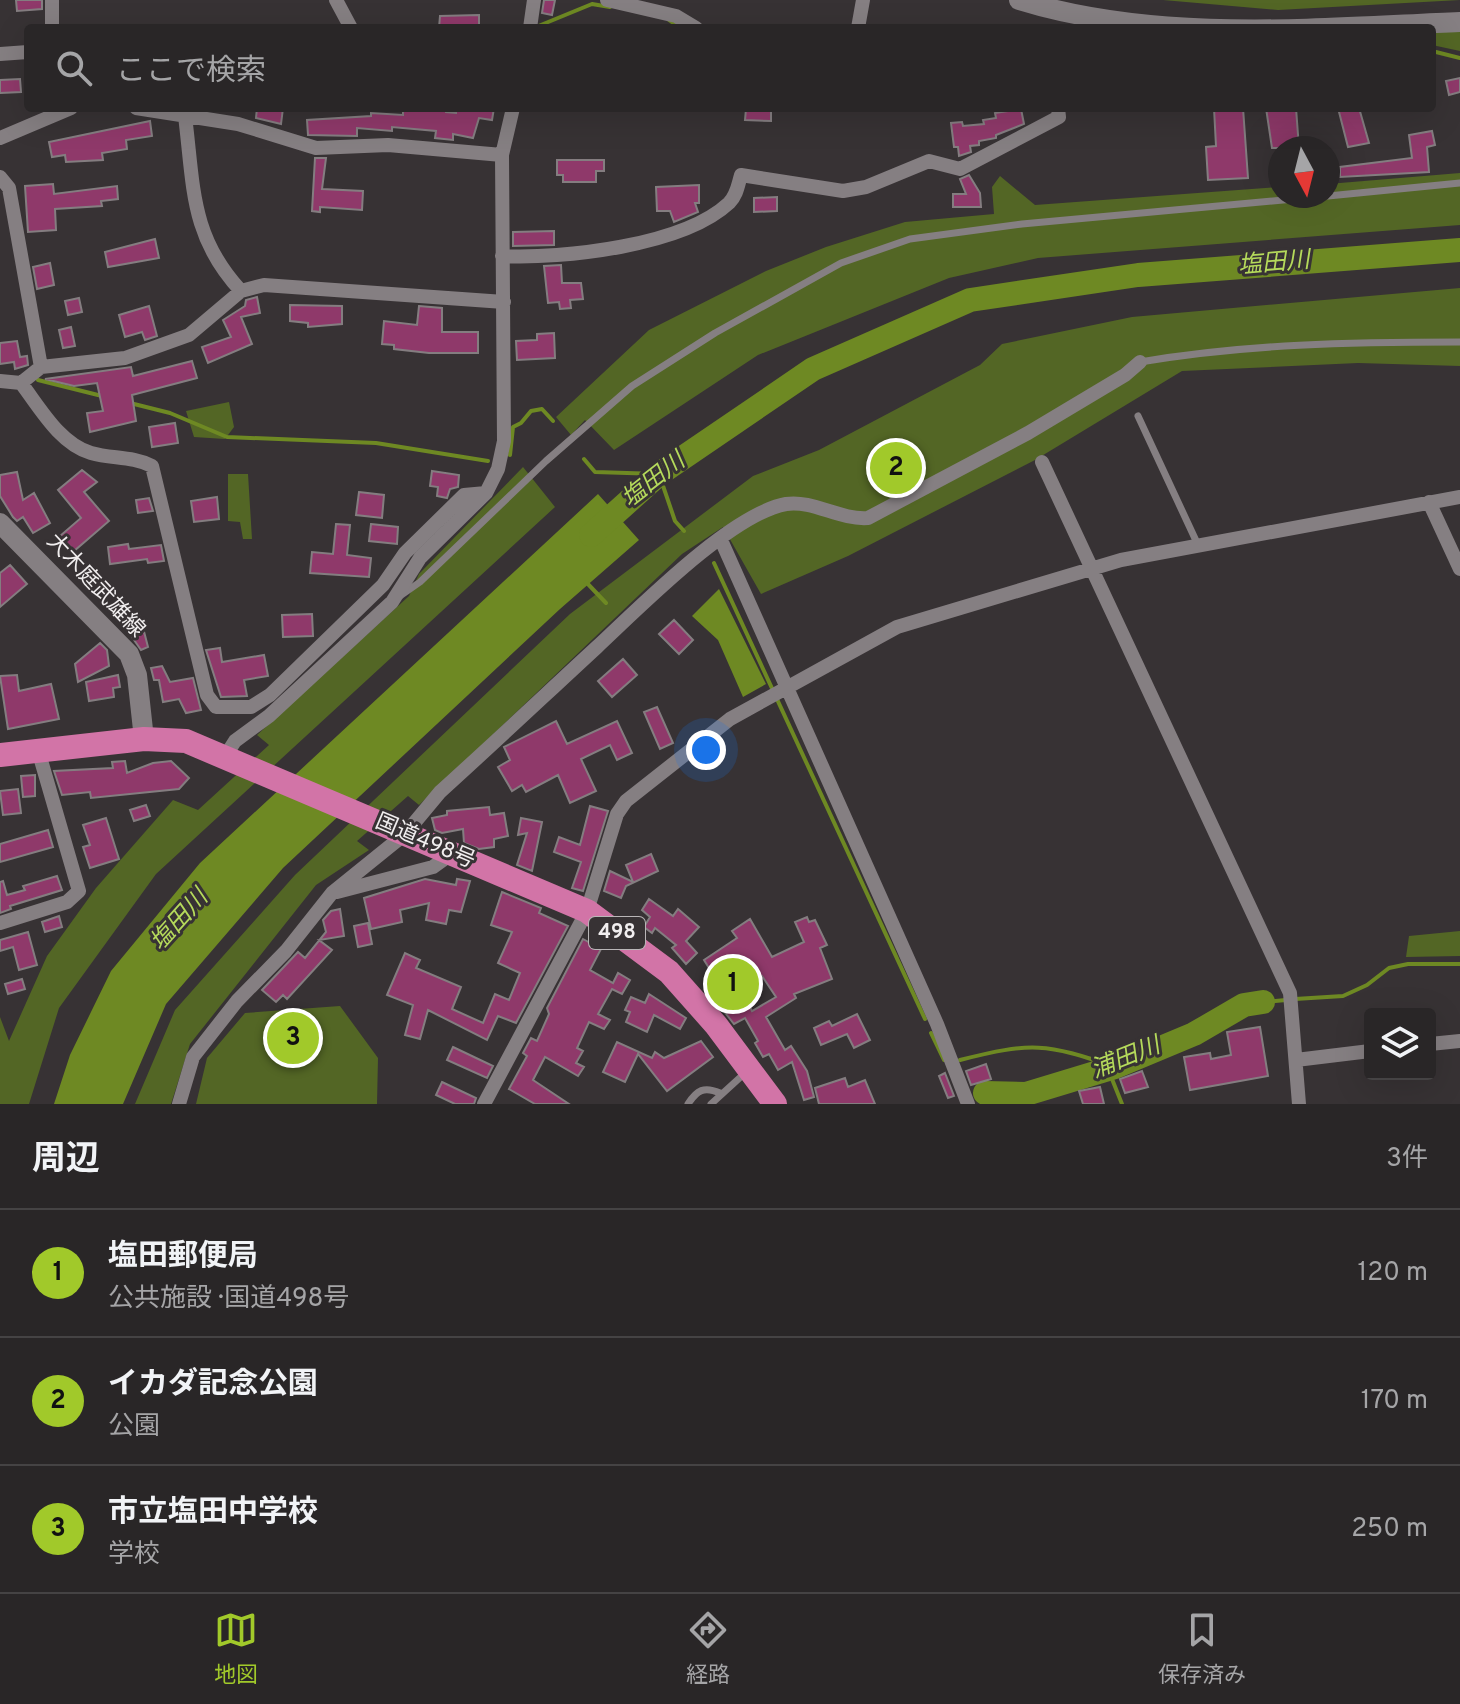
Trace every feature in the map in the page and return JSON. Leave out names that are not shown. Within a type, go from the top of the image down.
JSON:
[{"type":"highway","name":"国道498号","points":[[0,755],[144,739],[186,741],[226,755],[587,911],[669,972],[716,1025],[775,1104]]},
{"type":"main road","points":[[1019,0],[1068,14],[1123,24]]},
{"type":"main road","points":[[1406,24],[1460,22]]},
{"type":"main road","name":"大木庭武雄線","points":[[0,523],[129,654],[137,675],[144,739]]},
{"type":"street","points":[[52,0],[52,24]]},
{"type":"street","points":[[336,0],[349,24]]},
{"type":"street","points":[[530,24],[534,0]]},
{"type":"street","points":[[607,0],[676,16],[689,24]]},
{"type":"street","points":[[859,24],[863,0]]},
{"type":"street","points":[[0,54],[24,52]]},
{"type":"street","points":[[0,138],[56,112]]},
{"type":"street","points":[[160,112],[238,124],[316,148],[388,145],[502,155]]},
{"type":"street","points":[[226,755],[235,741],[269,716],[392,602],[420,558],[486,493],[498,469],[504,441],[502,155],[512,112]]},
{"type":"street","points":[[502,256],[539,258],[602,250],[693,225],[728,204],[736,194],[741,175],[843,191],[866,187],[929,161],[960,169],[1059,117],[1058,112]]},
{"type":"street","points":[[185,116],[199,227],[217,265],[241,291]]},
{"type":"street","points":[[0,177],[9,188],[41,367]]},
{"type":"street","points":[[0,381],[21,383],[41,367],[125,358],[189,335],[241,291],[264,285],[504,302]]},
{"type":"street","points":[[179,1104],[193,1057],[332,893],[405,834],[440,792],[694,558],[756,516],[782,505],[802,503],[851,519],[868,518],[1028,433],[1125,375],[1140,362]]},
{"type":"street","points":[[21,383],[65,439],[90,453],[140,460],[152,466],[157,475],[207,695],[216,707],[251,707],[270,695],[383,585],[405,553],[464,495],[486,493]]},
{"type":"street","points":[[1042,462],[1291,999],[1299,1104]]},
{"type":"street","points":[[484,1104],[587,911],[617,814],[626,801],[730,719],[897,627],[1091,567],[1460,497]]},
{"type":"street","points":[[1429,502],[1460,569]]},
{"type":"street","points":[[721,540],[779,691],[937,1024],[968,1104]]},
{"type":"street","points":[[0,923],[67,902],[79,891],[38,750]]},
{"type":"street","points":[[332,893],[433,867],[451,854]]},
{"type":"street","points":[[1436,1043],[1460,1041]]},
{"type":"street","points":[[1296,1060],[1364,1052]]},
{"type":"lane","points":[[1340,195],[1460,183]]},
{"type":"lane","points":[[392,602],[420,582],[546,461],[632,386],[715,333],[841,263],[910,239],[1022,224],[1268,201]]},
{"type":"lane","points":[[1140,362],[1218,349],[1357,342],[1460,342]]},
{"type":"lane","points":[[1138,416],[1198,545]]},
{"type":"lane","points":[[711,1104],[750,1070]]},
{"type":"lane","points":[[688,1104],[698,1090],[708,1088],[720,1093]]},
{"type":"shaded area","points":[[1163,0],[1460,0],[1278,10]]},
{"type":"shaded area","points":[[1460,28],[1460,51],[1436,46],[1436,29]]},
{"type":"shaded area","points":[[1460,173],[1460,225],[1038,258],[949,278],[758,355],[614,450],[585,420],[571,435],[556,417],[649,330],[766,271],[826,247],[905,222],[994,214],[992,187],[1000,176],[1035,205],[1268,188],[1268,208],[1340,208],[1340,183]]},
{"type":"shaded area","points":[[1460,288],[1460,366],[1358,363],[1182,371],[1035,460],[848,556],[761,594],[723,527],[682,554],[419,805],[408,796],[357,841],[369,850],[316,885],[190,1044],[171,1104],[135,1104],[175,1010],[295,875],[570,614],[753,476],[819,450],[980,365],[1002,344],[1132,317]]},
{"type":"shaded area","points":[[229,402],[234,427],[225,439],[194,437],[186,411]]},
{"type":"shaded area","points":[[523,467],[555,507],[156,874],[59,1008],[29,1104],[0,1104],[0,1017],[9,1041],[47,956],[96,888],[173,800],[198,810],[269,745],[257,735],[409,596],[419,574]]},
{"type":"shaded area","points":[[228,474],[248,474],[252,539],[243,539],[240,522],[228,521]]},
{"type":"shaded area","points":[[1460,931],[1460,956],[1406,957],[1409,936]]},
{"type":"shaded area","points":[[340,1006],[378,1058],[377,1104],[196,1104],[207,1058],[245,1013]]},
{"type":"water","points":[[598,494],[639,540],[560,609],[283,868],[166,1004],[123,1104],[54,1104],[70,1055],[111,971],[200,863]]},
{"type":"water","points":[[719,589],[766,684],[743,697],[718,640],[692,616]]},
{"type":"building","points":[[16,0],[42,0],[42,9],[17,11]]},
{"type":"building","points":[[544,0],[555,0],[552,15],[542,13]]},
{"type":"building","points":[[479,15],[479,24],[439,24],[440,16]]},
{"type":"building","points":[[1460,78],[1460,92],[1449,95],[1446,81]]},
{"type":"building","points":[[20,79],[21,92],[0,93],[0,80]]},
{"type":"building","points":[[257,112],[282,112],[281,124],[256,118]]},
{"type":"building","points":[[403,112],[493,112],[492,120],[479,118],[473,138],[453,134],[453,140],[435,138],[436,131],[392,127],[392,131],[357,128],[357,136],[308,135],[307,120],[371,116],[371,113],[403,115]]},
{"type":"building","points":[[746,112],[771,112],[771,121],[745,120]]},
{"type":"building","points":[[1022,112],[1024,124],[996,135],[996,138],[979,141],[979,145],[970,146],[971,152],[959,156],[958,147],[954,147],[951,123],[962,122],[963,126],[984,124],[983,120],[996,118],[995,113]]},
{"type":"building","points":[[1214,112],[1243,112],[1248,178],[1208,180],[1206,147],[1216,146]]},
{"type":"building","points":[[1267,112],[1296,112],[1298,136],[1270,136]]},
{"type":"building","points":[[1339,112],[1360,112],[1369,143],[1348,147]]},
{"type":"building","points":[[150,121],[152,136],[126,140],[127,149],[102,153],[103,160],[66,162],[65,155],[52,157],[49,142]]},
{"type":"building","points":[[1432,131],[1435,145],[1427,147],[1429,172],[1340,177],[1340,167],[1412,158],[1409,135]]},
{"type":"building","points":[[315,158],[326,158],[322,189],[363,191],[362,210],[320,207],[320,212],[312,211]]},
{"type":"building","points":[[557,160],[604,160],[604,171],[596,171],[596,182],[563,182],[563,175],[557,175]]},
{"type":"building","points":[[969,175],[980,193],[981,207],[953,207],[953,194],[966,194],[960,179]]},
{"type":"building","points":[[53,184],[54,194],[117,186],[118,199],[101,201],[102,206],[55,209],[56,230],[28,232],[25,186]]},
{"type":"building","points":[[699,185],[699,203],[695,203],[698,212],[674,222],[670,211],[657,211],[656,187]]},
{"type":"building","points":[[777,197],[777,211],[754,212],[754,198]]},
{"type":"building","points":[[554,231],[554,245],[513,246],[513,232]]},
{"type":"building","points":[[155,239],[159,258],[108,267],[105,252]]},
{"type":"building","points":[[50,263],[54,285],[37,289],[33,267]]},
{"type":"building","points":[[561,265],[562,283],[581,283],[583,299],[570,300],[571,308],[560,309],[559,302],[548,303],[544,266]]},
{"type":"building","points":[[257,297],[260,313],[241,317],[252,344],[208,363],[202,347],[231,337],[223,320],[245,306],[246,300]]},
{"type":"building","points":[[79,298],[82,312],[68,315],[65,301]]},
{"type":"building","points":[[290,305],[342,306],[342,324],[308,327],[308,323],[290,321]]},
{"type":"building","points":[[149,306],[157,336],[145,340],[142,332],[125,337],[119,315]]},
{"type":"building","points":[[419,306],[442,308],[442,332],[478,332],[478,353],[429,353],[394,349],[394,345],[382,344],[384,321],[417,325]]},
{"type":"building","points":[[71,327],[75,346],[63,348],[59,330]]},
{"type":"building","points":[[554,333],[555,358],[517,360],[516,341],[537,340],[537,334]]},
{"type":"building","points":[[17,341],[20,357],[27,356],[28,365],[15,369],[14,362],[0,364],[0,343]]},
{"type":"building","points":[[192,361],[197,378],[132,395],[136,421],[90,432],[87,413],[103,411],[97,383],[74,386],[45,379],[131,367],[133,376]]},
{"type":"building","points":[[175,423],[178,443],[152,447],[149,427]]},
{"type":"building","points":[[82,470],[97,482],[84,492],[109,521],[74,551],[60,536],[81,518],[58,490]]},
{"type":"building","points":[[432,471],[459,475],[458,487],[450,489],[447,498],[437,496],[438,487],[430,486]]},
{"type":"building","points":[[17,472],[23,500],[34,493],[50,523],[33,533],[23,517],[17,521],[13,517],[0,496],[0,475]]},
{"type":"building","points":[[359,492],[384,495],[382,518],[356,515]]},
{"type":"building","points":[[217,497],[219,519],[194,522],[191,501]]},
{"type":"building","points":[[149,498],[153,511],[138,513],[136,500]]},
{"type":"building","points":[[336,524],[350,525],[347,555],[371,558],[369,577],[310,573],[312,552],[333,554]]},
{"type":"building","points":[[371,524],[398,527],[397,544],[369,541]]},
{"type":"building","points":[[128,544],[129,549],[161,545],[164,561],[148,563],[147,559],[110,564],[108,547]]},
{"type":"building","points":[[10,565],[27,584],[0,607],[0,573]]},
{"type":"building","points":[[312,614],[313,636],[283,637],[282,615]]},
{"type":"building","points":[[140,616],[148,647],[141,650],[123,624]]},
{"type":"building","points":[[674,620],[693,640],[679,654],[659,634]]},
{"type":"building","points":[[100,643],[107,650],[109,666],[78,682],[75,664]]},
{"type":"building","points":[[220,648],[222,662],[264,655],[268,676],[244,680],[247,696],[221,697],[206,650]]},
{"type":"building","points":[[623,659],[637,675],[612,697],[598,681]]},
{"type":"building","points":[[162,666],[170,682],[193,678],[201,710],[186,713],[179,699],[163,702],[159,680],[154,680],[151,668]]},
{"type":"building","points":[[17,675],[19,691],[51,684],[59,719],[8,729],[0,676]]},
{"type":"building","points":[[118,675],[120,687],[113,688],[114,697],[89,701],[86,682]]},
{"type":"building","points":[[657,707],[673,743],[660,749],[644,712]]},
{"type":"building","points":[[556,721],[567,744],[617,721],[632,753],[617,760],[610,745],[581,759],[596,791],[570,803],[558,775],[526,792],[522,785],[512,791],[498,767],[510,760],[504,747]]},
{"type":"building","points":[[125,761],[127,773],[153,763],[171,761],[189,778],[179,789],[91,798],[90,792],[62,795],[54,771],[113,768],[112,762]]},
{"type":"building","points":[[35,775],[35,796],[23,797],[21,776]]},
{"type":"building","points":[[18,789],[21,813],[3,815],[0,791]]},
{"type":"building","points":[[146,805],[150,816],[134,821],[130,810]]},
{"type":"building","points":[[590,806],[608,811],[583,891],[572,888],[581,862],[554,852],[559,837],[580,845]]},
{"type":"building","points":[[489,807],[490,815],[504,813],[508,836],[494,839],[494,847],[479,849],[464,843],[463,829],[442,833],[435,830],[432,818],[447,815],[447,811]]},
{"type":"building","points":[[106,818],[119,859],[90,868],[83,847],[90,845],[83,825]]},
{"type":"building","points":[[521,818],[542,822],[532,871],[517,865],[527,833],[518,835]]},
{"type":"building","points":[[48,830],[53,847],[0,862],[0,844]]},
{"type":"building","points":[[651,854],[658,871],[626,886],[621,898],[604,891],[610,871],[633,882],[626,865]]},
{"type":"building","points":[[57,876],[62,890],[10,906],[11,909],[0,913],[0,882],[3,881],[7,895],[25,890],[23,886]]},
{"type":"building","points":[[425,879],[456,885],[457,879],[470,881],[461,912],[449,910],[446,924],[426,920],[429,903],[400,910],[402,922],[371,929],[364,898]]},
{"type":"building","points":[[502,892],[541,908],[539,913],[568,926],[516,1023],[498,1016],[487,1040],[428,1010],[420,1039],[405,1035],[413,1005],[387,995],[405,953],[420,960],[416,968],[461,987],[452,1009],[483,1023],[495,994],[509,1000],[520,973],[498,963],[512,932],[491,925]]},
{"type":"building","points":[[649,899],[673,916],[678,909],[699,927],[686,941],[697,953],[686,964],[672,948],[676,945],[655,928],[652,933],[644,927],[650,917],[642,910]]},
{"type":"building","points":[[340,909],[344,936],[320,940],[326,932],[323,920],[331,911]]},
{"type":"building","points":[[59,916],[62,927],[45,932],[42,922]]},
{"type":"building","points":[[807,917],[809,922],[815,920],[827,945],[820,948],[832,979],[794,994],[796,998],[766,1017],[785,1050],[791,1046],[807,1071],[814,1097],[804,1100],[792,1062],[778,1070],[769,1054],[763,1057],[745,1018],[734,1024],[705,982],[714,976],[704,960],[737,938],[732,931],[750,919],[772,957],[804,942],[795,922]],"holes":[[[762,976],[776,997],[752,1011],[740,989]]]},
{"type":"building","points":[[368,923],[372,944],[358,947],[354,926]]},
{"type":"building","points":[[28,932],[37,965],[19,970],[13,947],[0,951],[0,940]]},
{"type":"building","points":[[583,939],[601,949],[590,970],[613,983],[618,973],[630,980],[622,994],[612,989],[598,1014],[610,1020],[604,1029],[589,1022],[577,1048],[583,1051],[576,1063],[584,1067],[578,1076],[545,1057],[533,1080],[569,1104],[535,1104],[509,1089],[527,1056],[523,1053],[531,1038],[537,1041],[549,1014],[547,1008]]},
{"type":"building","points":[[319,940],[332,950],[287,999],[283,995],[276,1002],[262,990],[298,952],[305,958]]},
{"type":"building","points":[[22,979],[25,989],[8,994],[5,984]]},
{"type":"building","points":[[649,994],[686,1018],[680,1029],[654,1015],[647,1032],[626,1022],[630,1012],[625,1010],[631,997],[645,1003]]},
{"type":"building","points":[[857,1014],[870,1040],[854,1048],[847,1034],[821,1045],[814,1028],[829,1021],[832,1026]]},
{"type":"building","points":[[1260,1027],[1268,1076],[1190,1090],[1184,1057],[1210,1053],[1211,1059],[1231,1055],[1227,1032]]},
{"type":"building","points":[[701,1041],[713,1057],[667,1091],[638,1054],[625,1082],[603,1072],[617,1042],[652,1058],[655,1052],[664,1058]]},
{"type":"building","points":[[453,1047],[493,1066],[487,1078],[447,1060]]},
{"type":"building","points":[[986,1064],[991,1079],[971,1085],[966,1071]]},
{"type":"building","points":[[1142,1071],[1148,1087],[1125,1093],[1120,1079]]},
{"type":"building","points":[[945,1073],[954,1096],[948,1098],[939,1076]]},
{"type":"building","points":[[845,1078],[848,1087],[865,1080],[875,1104],[819,1104],[815,1088]]},
{"type":"building","points":[[442,1082],[476,1098],[474,1104],[455,1104],[436,1095]]},
{"type":"building","points":[[1100,1087],[1104,1104],[1083,1104],[1079,1091]]},
{"type":"waterway","points":[[543,24],[592,4],[610,7]]},
{"type":"waterway","points":[[669,20],[674,24]]},
{"type":"waterway","points":[[1436,52],[1460,58]]},
{"type":"waterway","name":"塩田川","points":[[591,535],[659,474],[813,369],[970,300],[1138,275],[1460,250]]},
{"type":"waterway","points":[[38,380],[102,396]]},
{"type":"waterway","points":[[130,403],[170,413],[227,437],[376,443],[488,461]]},
{"type":"waterway","points":[[510,455],[513,427],[531,411],[542,409],[553,421]]},
{"type":"waterway","points":[[584,459],[595,472],[659,474],[675,521],[684,531]]},
{"type":"waterway","points":[[714,563],[925,1019]]},
{"type":"waterway","points":[[586,582],[606,603]]},
{"type":"waterway","points":[[1295,999],[1343,996],[1367,985],[1389,968],[1408,964],[1460,964]]},
{"type":"waterway","points":[[1263,1002],[1286,1000]]},
{"type":"waterway","name":"浦田川","points":[[985,1093],[1026,1094],[1115,1067],[1194,1034],[1244,1005],[1263,1002]]},
{"type":"waterway","points":[[931,1033],[944,1060]]},
{"type":"waterway","points":[[960,1060],[1004,1050],[1038,1048],[1072,1053],[1115,1067]]},
{"type":"waterway","points":[[1108,1069],[1122,1104]]},
{"type":"place","name":"イカダ記念公園","points":[[896,468]]},
{"type":"place","name":"塩田郵便局","points":[[733,984]]},
{"type":"place","name":"市立塩田中学校","points":[[293,1038]]}]
